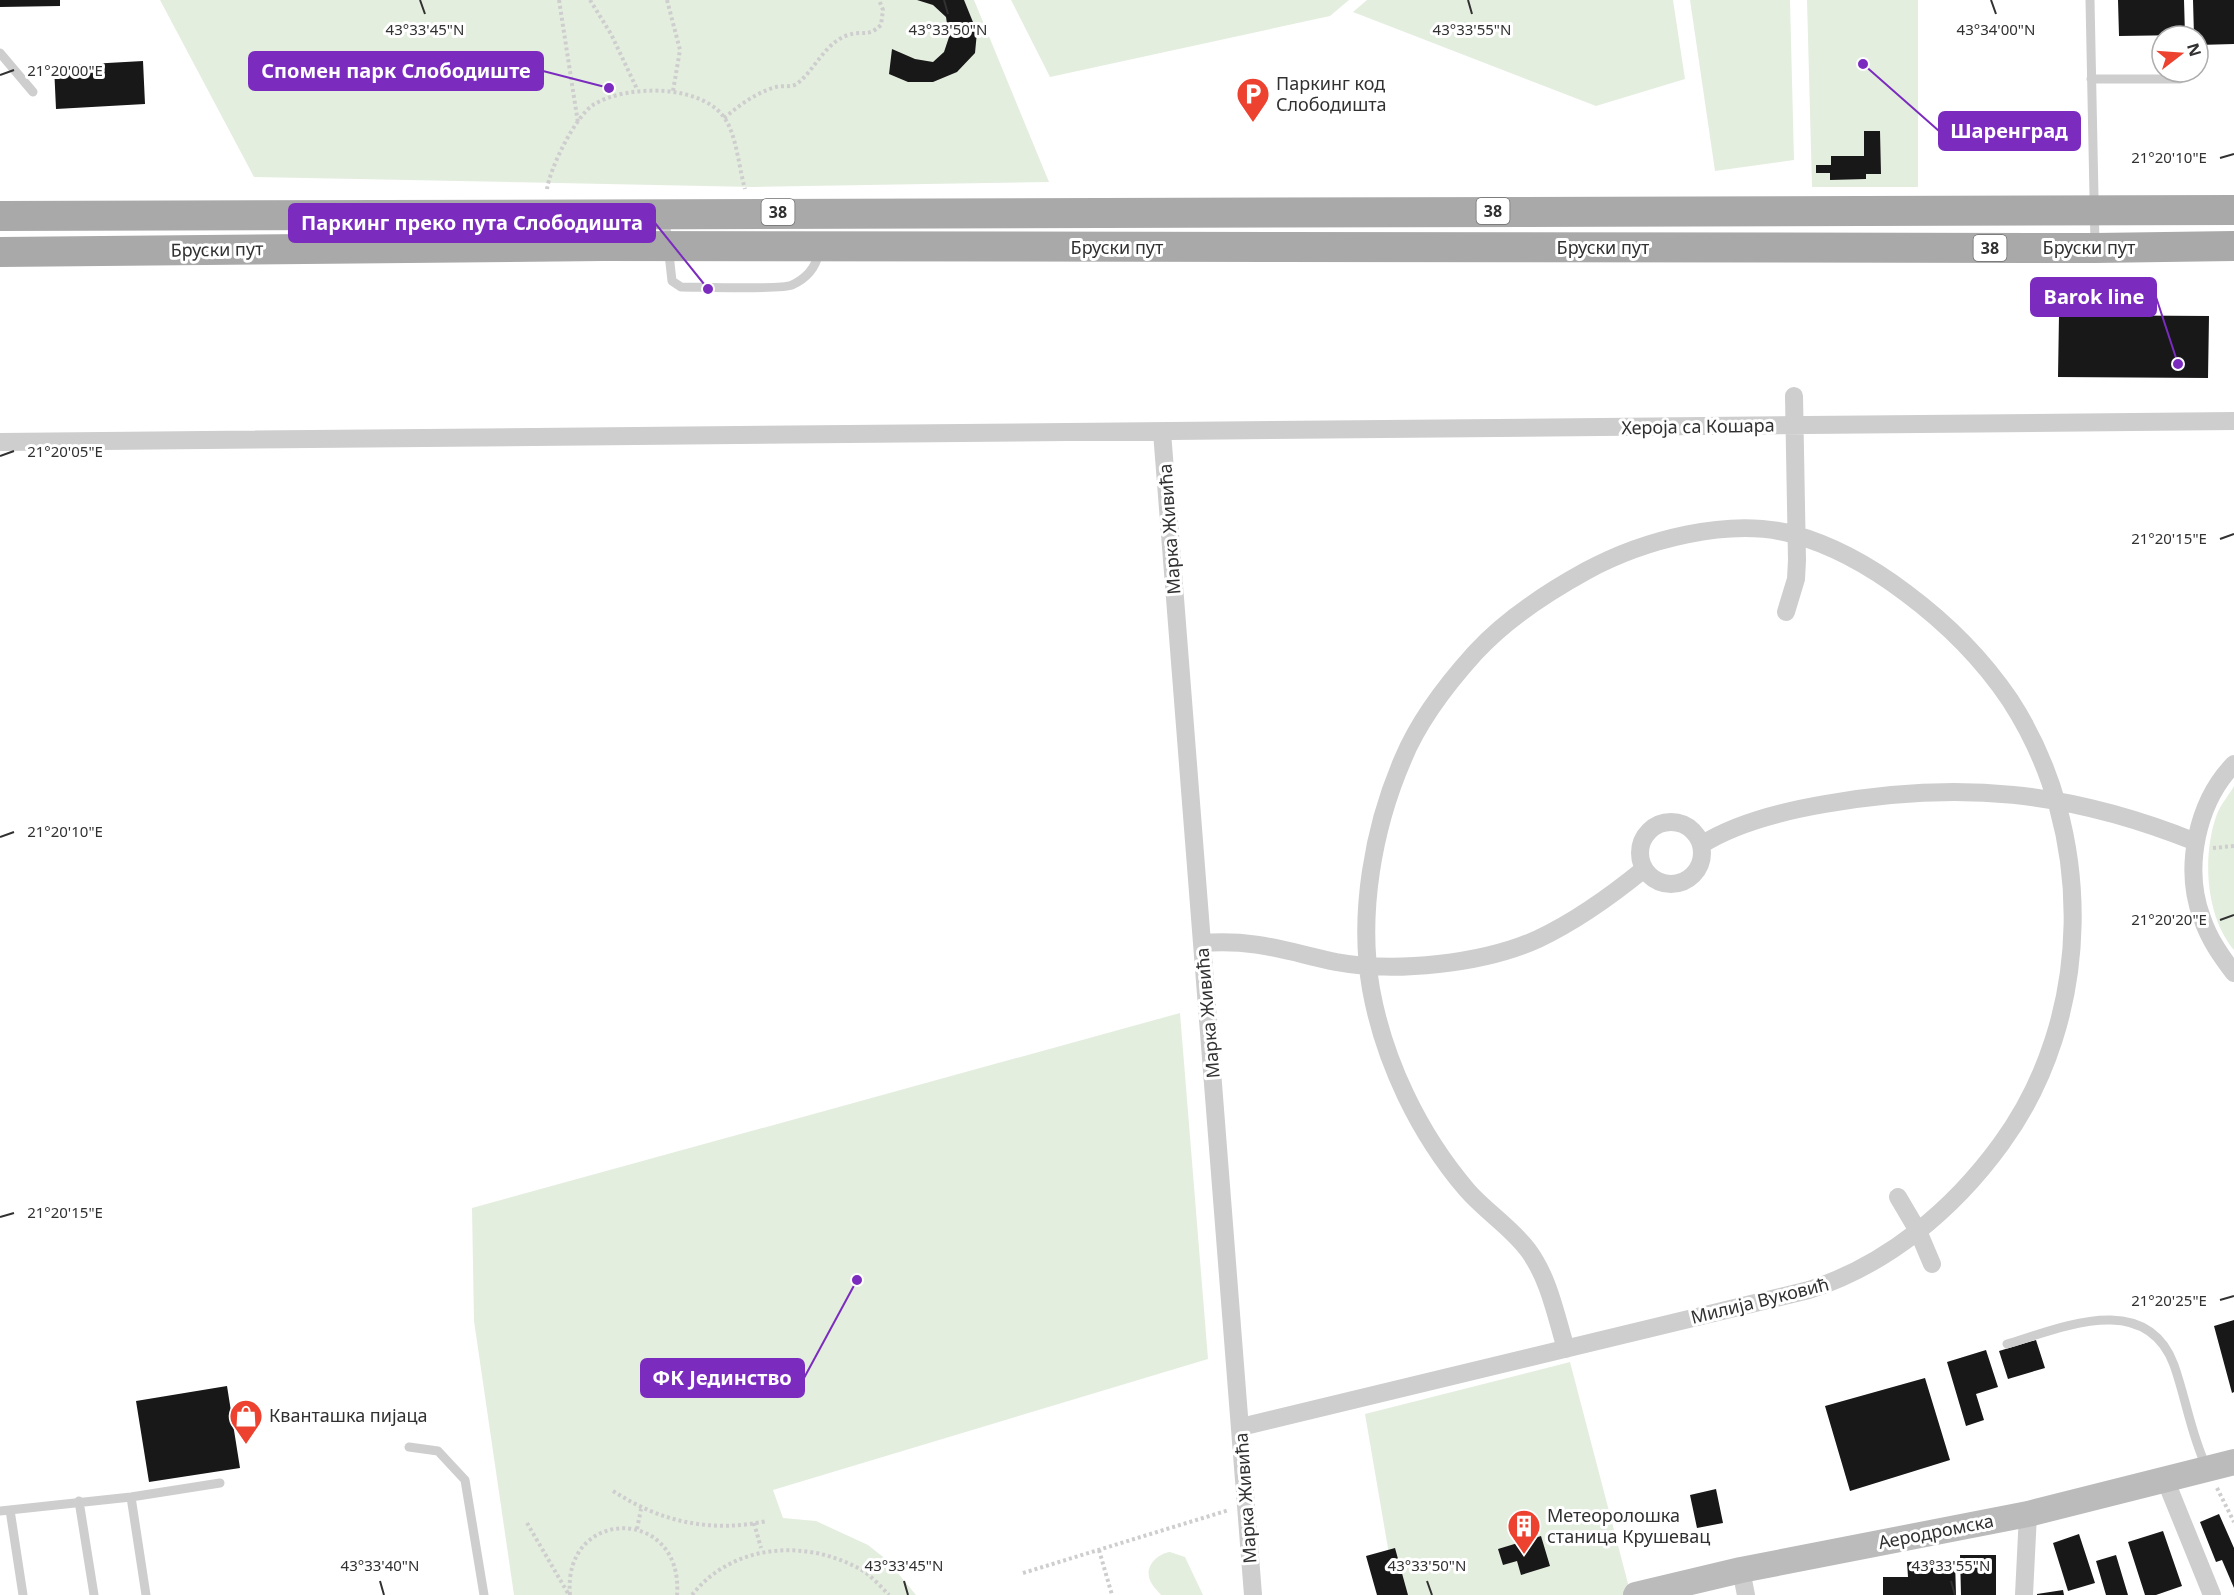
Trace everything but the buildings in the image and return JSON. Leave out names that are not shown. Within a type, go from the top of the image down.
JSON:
[{"type":"main road","name":"Бруски пут","points":[[0,216],[664,212],[2234,210]]},
{"type":"main road","name":"Бруски пут","points":[[0,252],[666,247],[2095,248],[2234,246]]},
{"type":"street","points":[[1786,612],[1796,579],[1794,396]]},
{"type":"street","name":"Хероја са Кошара","points":[[0,442],[2234,421]]},
{"type":"street","name":"Марка Живића","points":[[1162,432],[1253,1595]]},
{"type":"street","name":"Милија Вуковић","points":[[1241,1427],[1566,1349],[1839,1281],[1865,1267],[1918,1231],[1962,1193],[2011,1131],[2046,1066],[2066,993],[2073,942],[2074,900],[2056,801],[2036,749],[2009,700],[1968,648],[1922,604],[1880,574],[1796,535],[1761,529],[1705,531],[1646,545],[1602,562],[1558,586],[1494,632],[1449,682],[1404,754],[1389,797],[1373,858],[1366,941],[1368,965],[1384,1039],[1407,1098],[1435,1149],[1469,1192],[1527,1248],[1544,1278],[1566,1349]]},
{"type":"street","points":[[2234,764],[2225,773],[2206,806],[2203,845],[2194,879],[2201,916],[2217,951],[2234,973]]},
{"type":"street","points":[[1701,845],[1720,833],[1798,809],[1908,791],[1959,790],[2056,801],[2129,816],[2203,845]]},
{"type":"street","points":[[1679,823],[1696,835],[1701,845],[1700,865],[1687,880],[1668,885],[1658,882],[1644,869],[1640,860],[1642,839],[1658,825],[1679,823]]},
{"type":"street","points":[[1202,943],[1234,941],[1275,946],[1338,962],[1368,965],[1411,965],[1454,961],[1535,940],[1611,896],[1644,869]]},
{"type":"street","points":[[1898,1197],[1918,1231],[1932,1264]]},
{"type":"street","name":"Аеродромска","points":[[1636,1595],[1672,1591],[1741,1570],[2028,1514],[2234,1462]]},
{"type":"street","points":[[2165,1479],[2212,1595]]},
{"type":"street","points":[[2024,1595],[2028,1514]]},
{"type":"street","points":[[1741,1570],[1746,1595]]},
{"type":"lane","points":[[2090,0],[2095,248]]},
{"type":"lane","points":[[0,53],[33,93]]},
{"type":"lane","points":[[2091,79],[2150,78]]},
{"type":"lane","points":[[664,212],[666,247],[672,281],[681,287],[791,286],[812,271],[818,260],[819,247]]},
{"type":"lane","points":[[2007,1344],[2091,1319],[2105,1318],[2136,1325],[2158,1340],[2169,1356],[2197,1446],[2207,1468]]},
{"type":"lane","points":[[409,1447],[438,1451],[465,1480],[484,1595]]},
{"type":"lane","points":[[23,1595],[5,1511],[131,1497],[220,1483]]},
{"type":"lane","points":[[131,1497],[146,1595]]},
{"type":"lane","points":[[79,1501],[94,1595]]},
{"type":"path","points":[[559,0],[578,124]]},
{"type":"path","points":[[590,0],[611,34],[637,89]]},
{"type":"path","points":[[666,0],[680,50],[673,91]]},
{"type":"path","points":[[724,118],[747,99],[777,87],[795,85],[831,45],[848,35],[872,34],[881,25],[883,10],[879,0]]},
{"type":"path","points":[[548,214],[547,187],[556,160],[578,124],[591,106],[637,89],[673,91],[714,106],[728,122],[745,189]]},
{"type":"path","points":[[2203,845],[2234,846]]},
{"type":"path","points":[[2207,1468],[2234,1522]]},
{"type":"path","points":[[613,1491],[641,1509],[686,1523],[742,1526],[767,1521]]},
{"type":"path","points":[[1023,1573],[1246,1505]]},
{"type":"path","points":[[637,1529],[641,1509]]},
{"type":"path","points":[[527,1523],[569,1595]]},
{"type":"path","points":[[754,1523],[761,1548]]},
{"type":"path","points":[[569,1595],[568,1576],[574,1559],[584,1544],[598,1533],[615,1528],[637,1529],[649,1534],[664,1545],[673,1559],[678,1577],[677,1595]]},
{"type":"path","points":[[692,1595],[702,1582],[739,1558],[781,1548],[822,1552],[832,1556],[861,1569],[890,1595]]},
{"type":"path","points":[[1099,1550],[1112,1595]]},
{"type":"green space","points":[[160,0],[974,0],[1049,182],[754,187],[254,177]]},
{"type":"green space","points":[[1011,0],[1349,0],[1330,16],[1050,77]]},
{"type":"green space","points":[[1367,0],[1673,0],[1685,79],[1596,106],[1353,12]]},
{"type":"green space","points":[[1690,0],[1790,0],[1794,160],[1715,171]]},
{"type":"green space","points":[[1807,0],[1918,0],[1918,187],[1812,187]]},
{"type":"green space","points":[[2234,786],[2234,950],[2217,920],[2209,884],[2208,866],[2212,830],[2217,814]]},
{"type":"green space","points":[[1180,1013],[1208,1359],[773,1490],[783,1518],[816,1521],[868,1545],[887,1560],[916,1595],[514,1595],[474,1321],[472,1208]]},
{"type":"green space","points":[[1570,1362],[1631,1595],[1396,1595],[1365,1414]]},
{"type":"green space","points":[[1170,1552],[1185,1557],[1203,1595],[1161,1595],[1154,1587],[1149,1578],[1152,1563],[1160,1556]]},
{"type":"place","name":"Шаренград","points":[[1863,64]]},
{"type":"place","name":"Спомен парк Слободиште","points":[[609,88]]},
{"type":"place","name":"Паркинг код Слободишта","points":[[1253,123]]},
{"type":"place","name":"Паркинг преко пута Слободишта","points":[[708,289]]},
{"type":"place","name":"Barok line","points":[[2178,364]]},
{"type":"place","name":"ФК Јединство","points":[[857,1280]]},
{"type":"place","name":"Кванташка пијаца","points":[[246,1445]]},
{"type":"place","name":"Метеоролошка станица Крушевац","points":[[1524,1555]]}]
